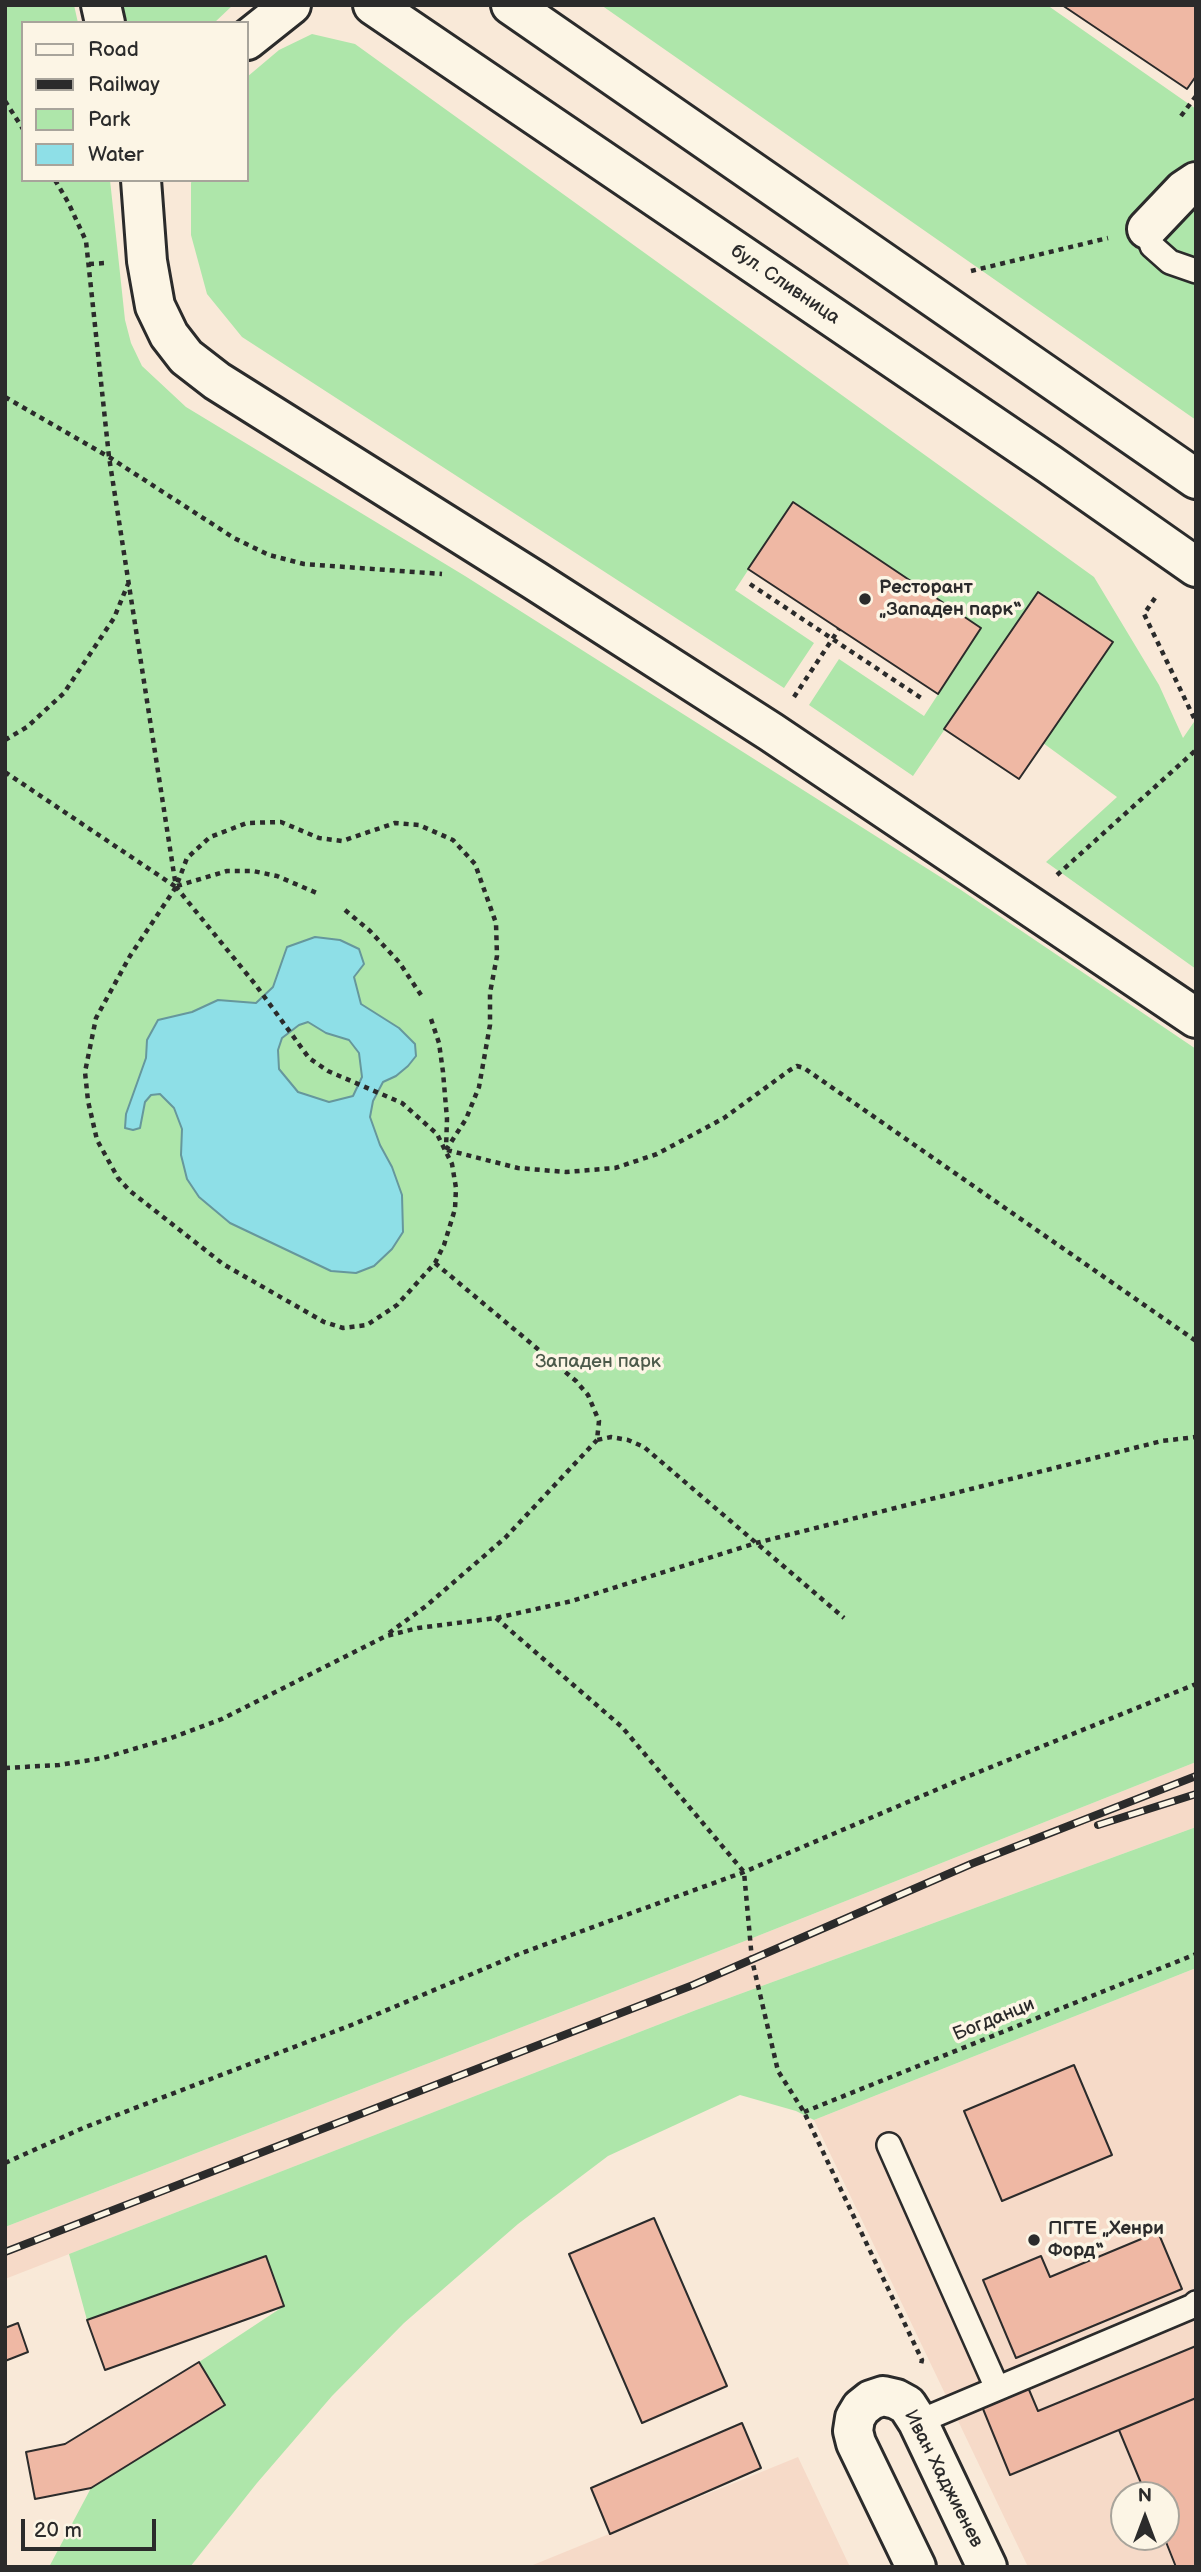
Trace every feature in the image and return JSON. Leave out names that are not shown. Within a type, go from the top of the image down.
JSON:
[{"type":"street","points":[[248,39],[292,5]]},
{"type":"street","name":"бул. Сливница","points":[[373,5],[1038,456],[1196,567]]},
{"type":"street","points":[[511,5],[1196,479]]},
{"type":"street","points":[[141,182],[147,261],[155,306],[169,335],[186,357],[217,381],[771,733],[1196,1018]]},
{"type":"street","points":[[1147,229],[1184,190],[1196,182]]},
{"type":"street","name":"Иван Хаджиенев","points":[[916,2567],[856,2443],[853,2431],[855,2418],[861,2408],[871,2400],[883,2396],[896,2399],[913,2413],[988,2567]]},
{"type":"lane","points":[[1147,229],[1152,246],[1170,262],[1196,271]]},
{"type":"lane","points":[[889,2145],[997,2388]]},
{"type":"lane","points":[[913,2413],[997,2388],[1196,2303]]},
{"type":"path","points":[[1181,116],[1196,96]]},
{"type":"path","points":[[5,101],[21,126]]},
{"type":"path","points":[[56,182],[86,241],[109,457],[176,887]]},
{"type":"path","points":[[958,274],[1147,229]]},
{"type":"path","points":[[5,397],[109,457],[234,538],[269,555],[304,564],[451,575]]},
{"type":"path","points":[[5,740],[27,726],[64,693],[114,618],[128,583]]},
{"type":"path","points":[[750,584],[924,700]]},
{"type":"path","points":[[1155,597],[1144,614],[1196,722]]},
{"type":"path","points":[[771,733],[839,629]]},
{"type":"path","points":[[1025,903],[1196,750]]},
{"type":"path","points":[[5,772],[176,887],[318,1066],[402,1103],[437,1133],[452,1164],[456,1188],[454,1209],[444,1245],[435,1262],[397,1305],[367,1325],[344,1328],[324,1322],[223,1264],[130,1191],[118,1178],[97,1140],[88,1101],[85,1072],[89,1043],[96,1018],[124,966],[176,887],[187,858],[210,837],[247,823],[281,822],[319,838],[342,841],[395,823],[419,825],[453,840],[475,864],[496,923],[497,956],[490,993],[490,1025],[479,1087],[466,1119],[446,1150]]},
{"type":"path","points":[[176,887],[227,871],[253,871],[277,876],[319,894]]},
{"type":"path","points":[[345,910],[370,931],[399,962],[421,995]]},
{"type":"path","points":[[431,1020],[439,1043],[443,1072],[447,1119],[446,1150]]},
{"type":"path","points":[[446,1150],[518,1168],[566,1172],[614,1168],[657,1154],[724,1118],[797,1066],[804,1068],[1196,1340]]},
{"type":"path","points":[[435,1262],[576,1381],[588,1395],[599,1421],[597,1440]]},
{"type":"path","points":[[5,1768],[59,1765],[103,1758],[171,1738],[222,1719],[386,1636],[426,1606],[505,1538],[597,1440],[611,1437],[644,1447],[844,1618]]},
{"type":"path","points":[[386,1636],[418,1628],[496,1618],[572,1601],[756,1543],[1162,1441],[1196,1437]]},
{"type":"path","points":[[496,1618],[622,1727],[744,1872],[752,1960],[778,2071],[804,2112],[922,2360],[913,2413]]},
{"type":"path","points":[[5,2163],[83,2128],[355,2024],[519,1954],[744,1872],[964,1778],[1196,1684]]},
{"type":"path","name":"Богданци","points":[[804,2112],[1196,1954]]},
{"type":"shaded area","points":[[1196,1762],[1196,1827],[696,2010],[5,2279],[5,2227],[750,1939]]},
{"type":"shaded area","name":"ПГТЕ „Хенри Форд“","points":[[1196,1968],[1196,2567],[1028,2567],[814,2120]]},
{"type":"shaded area","points":[[798,2457],[850,2567],[528,2567]]},
{"type":"green space","name":"Западен парк","points":[[5,5],[74,5],[78,21],[21,21],[21,182],[110,182],[125,320],[131,343],[142,366],[186,407],[465,576],[961,890],[1196,1049],[1196,1762],[750,1939],[5,2227]]},
{"type":"green space","points":[[122,5],[233,5],[216,21],[126,21]]},
{"type":"green space","points":[[601,5],[1047,5],[1196,109],[1196,420]]},
{"type":"green space","points":[[312,34],[355,44],[1094,577],[1159,685],[1183,738],[1196,719],[1196,969],[1046,862],[1117,797],[1043,743],[1112,642],[1038,592],[913,776],[809,705],[839,659],[924,716],[981,628],[793,502],[735,590],[814,643],[784,688],[242,337],[207,294],[191,235],[191,183],[248,182],[248,76],[279,50]]},
{"type":"green space","points":[[1196,1827],[1196,1968],[814,2120],[796,2111],[740,2095],[608,2156],[518,2224],[404,2323],[332,2396],[257,2483],[190,2567],[49,2567],[91,2488],[225,2406],[199,2362],[284,2306],[266,2256],[87,2320],[69,2254],[696,2010]]},
{"type":"water","points":[[315,937],[340,940],[359,949],[364,964],[354,977],[361,1004],[399,1028],[415,1044],[416,1056],[408,1066],[383,1082],[373,1101],[370,1117],[402,1195],[403,1232],[392,1249],[374,1266],[356,1273],[331,1271],[230,1223],[199,1197],[187,1179],[181,1155],[182,1129],[174,1108],[160,1094],[151,1095],[145,1102],[140,1128],[125,1128],[126,1114],[146,1058],[147,1040],[158,1020],[192,1012],[218,1000],[256,1003],[273,987],[287,947]],"holes":[[[308,1022],[326,1033],[349,1040],[359,1053],[362,1077],[353,1096],[329,1102],[298,1092],[279,1069],[278,1050],[282,1038],[299,1025]]]},
{"type":"building","points":[[1062,5],[1196,5],[1196,76],[1187,89]]},
{"type":"building","name":"Ресторант „Западен парк“","points":[[793,502],[981,628],[938,694],[748,569]]},
{"type":"building","points":[[1038,592],[1113,642],[1019,779],[944,729]]},
{"type":"building","points":[[1074,2065],[1112,2155],[1002,2201],[964,2111]]},
{"type":"building","points":[[654,2218],[727,2386],[642,2423],[569,2254]]},
{"type":"building","points":[[1158,2232],[1182,2289],[1016,2358],[983,2280],[1041,2256],[1050,2277]]},
{"type":"building","points":[[266,2256],[284,2306],[105,2370],[87,2320]]},
{"type":"building","points":[[18,2323],[28,2352],[5,2361],[5,2328]]},
{"type":"building","points":[[1196,2346],[1196,2398],[1010,2475],[981,2404],[1027,2385],[1038,2411]]},
{"type":"building","points":[[199,2362],[225,2405],[91,2488],[35,2499],[26,2452],[65,2444]]},
{"type":"building","points":[[1196,2398],[1196,2567],[1176,2567],[1170,2551],[1180,2551],[1180,2481],[1140,2481],[1119,2430]]},
{"type":"building","points":[[742,2423],[761,2468],[610,2534],[591,2488]]},
{"type":"railway","points":[[5,2252],[693,1985],[971,1864],[1196,1776]]},
{"type":"railway","points":[[1098,1825],[1196,1794]]},
{"type":"place","name":"Ресторант „Западен парк“","points":[[865,599]]},
{"type":"place","name":"ПГТЕ „Хенри Форд“","points":[[1034,2240]]}]
